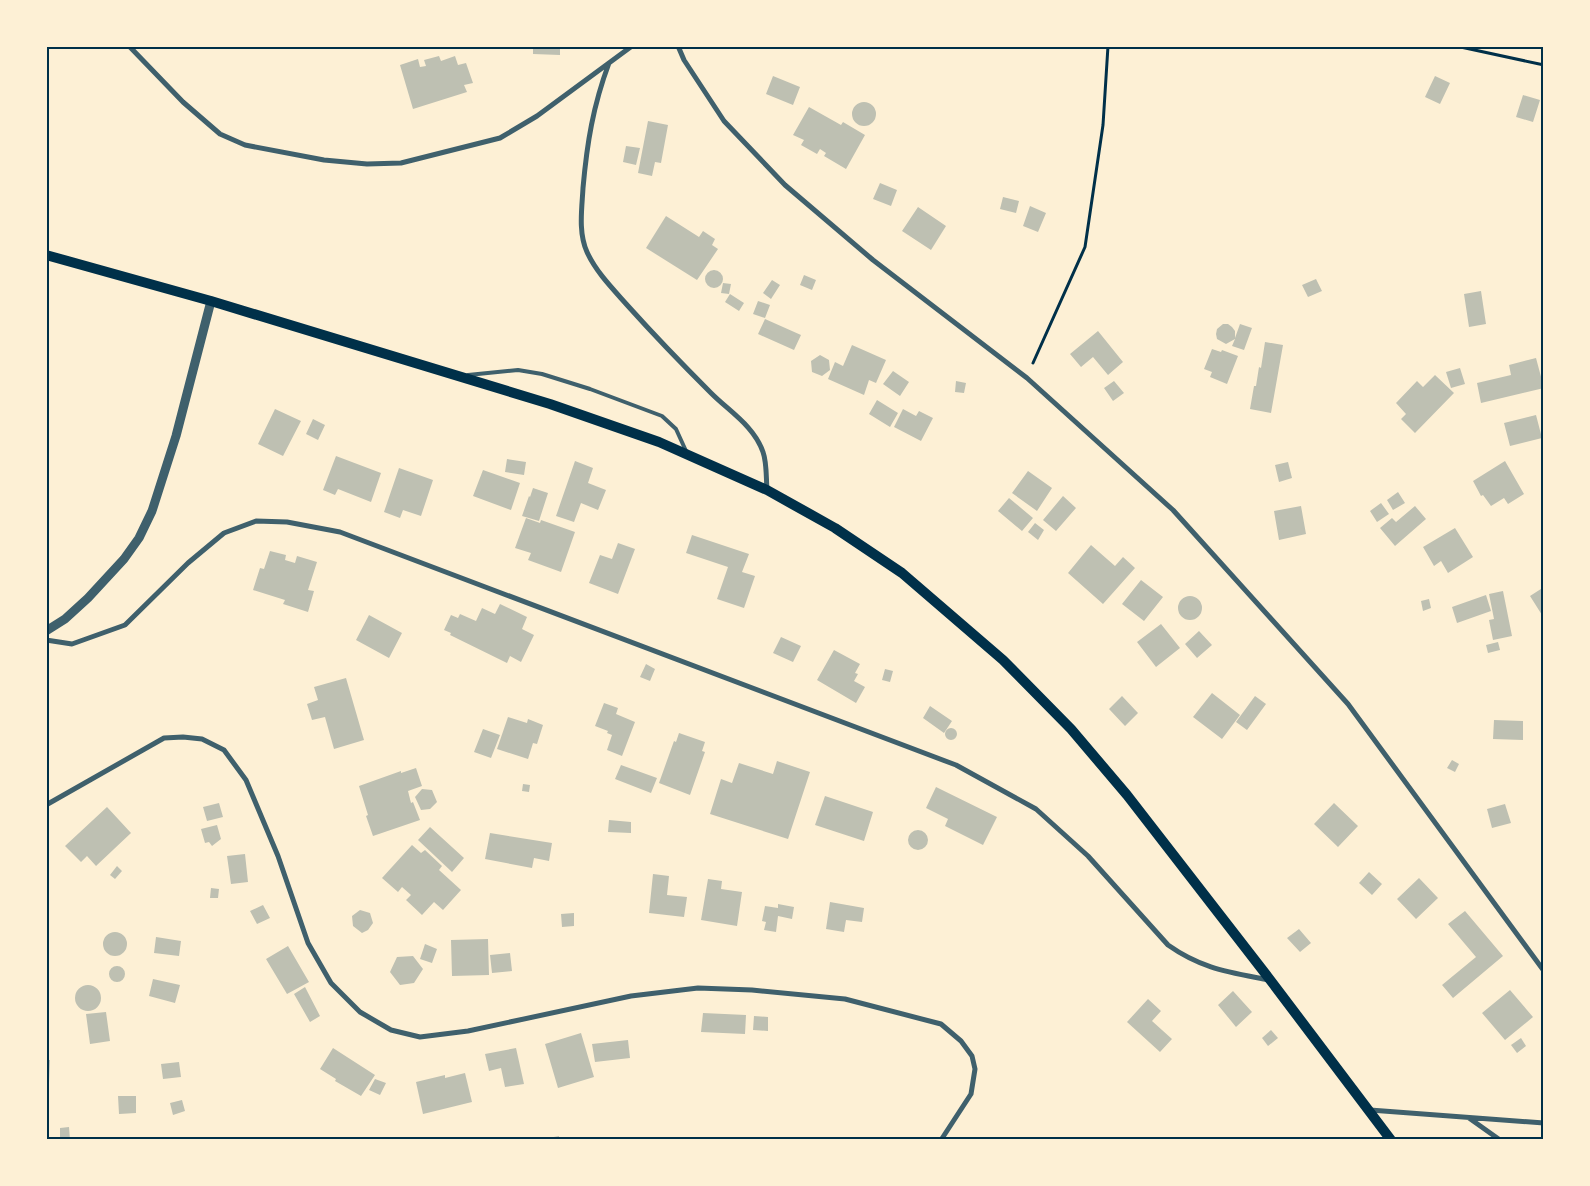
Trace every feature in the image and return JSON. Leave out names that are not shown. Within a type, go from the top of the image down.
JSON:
[{"type":"main road","points":[[46,255],[211,301],[550,404],[659,442],[767,490],[835,528],[902,573],[1003,660],[1071,729],[1127,795],[1271,980],[1391,1140]]},
{"type":"street","points":[[129,46],[183,102],[220,134],[245,145],[324,160],[367,164],[401,163],[500,138],[537,116],[632,46]]},
{"type":"street","points":[[678,46],[684,60],[724,121],[785,185],[873,260],[1027,378],[1172,510],[1348,704],[1544,971]]},
{"type":"street","points":[[609,62],[596,101],[587,142],[582,206],[582,232],[587,251],[602,277],[643,323],[713,395],[747,426],[758,441],[764,454],[767,490]]},
{"type":"street","points":[[46,631],[65,619],[88,598],[118,566],[140,538],[152,511],[176,436],[211,301]]},
{"type":"street","points":[[46,640],[72,644],[125,624],[188,563],[224,533],[256,521],[287,522],[340,532],[956,765],[1036,808],[1088,856],[1168,945],[1184,956],[1213,969],[1271,980]]},
{"type":"street","points":[[46,805],[164,738],[202,739],[224,750],[246,780],[278,856],[308,943],[331,983],[360,1012],[391,1030],[420,1036],[468,1031],[631,996],[698,988],[752,990],[845,999],[941,1024],[961,1041],[972,1056],[975,1069],[971,1094],[941,1140]]},
{"type":"street","points":[[1368,1110],[1544,1123]]},
{"type":"street","points":[[1469,1118],[1500,1140]]},
{"type":"lane","points":[[460,376],[518,370],[542,374],[590,389],[662,416],[676,429],[688,455]]},
{"type":"path","points":[[1027,378],[1085,247],[1103,125],[1108,46]]},
{"type":"path","points":[[1456,46],[1544,65]]},
{"type":"building","points":[[533,46],[560,46],[560,55],[533,54]]},
{"type":"building","points":[[439,56],[441,61],[455,56],[458,65],[466,63],[473,83],[464,85],[467,92],[413,109],[400,65],[418,59],[420,67],[426,66],[424,60]]},
{"type":"building","points":[[773,76],[800,87],[793,105],[766,94]]},
{"type":"building","points":[[1435,76],[1450,83],[1440,104],[1425,97]]},
{"type":"building","points":[[1523,95],[1540,100],[1533,122],[1516,117]]},
{"type":"building","points":[[864,102],[869,103],[875,109],[875,119],[869,125],[864,126],[859,125],[853,119],[852,114],[853,109],[859,103]]},
{"type":"building","points":[[809,107],[841,125],[843,122],[865,135],[846,169],[824,156],[826,153],[820,149],[817,154],[801,145],[804,140],[793,135]]},
{"type":"building","points":[[648,121],[668,125],[661,163],[655,162],[652,176],[638,173]]},
{"type":"building","points":[[626,146],[640,148],[636,165],[623,162]]},
{"type":"building","points":[[880,183],[897,190],[891,206],[873,199]]},
{"type":"building","points":[[1003,197],[1019,201],[1016,213],[1000,209]]},
{"type":"building","points":[[1030,206],[1046,213],[1038,232],[1023,226]]},
{"type":"building","points":[[918,207],[946,226],[931,250],[902,231]]},
{"type":"building","points":[[666,216],[699,237],[703,231],[715,239],[712,245],[718,249],[697,280],[646,248]]},
{"type":"building","points":[[710,270],[718,270],[723,275],[721,286],[710,288],[705,283],[705,275]]},
{"type":"building","points":[[804,275],[816,280],[812,290],[800,285]]},
{"type":"building","points":[[1316,279],[1322,291],[1308,297],[1302,285]]},
{"type":"building","points":[[772,280],[780,285],[771,299],[763,293]]},
{"type":"building","points":[[723,283],[731,284],[729,294],[721,293]]},
{"type":"building","points":[[1481,291],[1486,324],[1469,327],[1464,294]]},
{"type":"building","points":[[730,294],[744,303],[739,311],[725,302]]},
{"type":"building","points":[[758,301],[770,305],[765,318],[753,314]]},
{"type":"building","points":[[765,319],[801,335],[794,350],[758,334]]},
{"type":"building","points":[[1223,324],[1228,324],[1232,327],[1235,331],[1235,338],[1240,324],[1252,328],[1244,350],[1232,346],[1235,339],[1226,344],[1217,339],[1217,329]]},
{"type":"building","points":[[1098,331],[1123,362],[1108,375],[1093,357],[1081,367],[1070,354]]},
{"type":"building","points":[[1265,342],[1283,345],[1271,413],[1250,409],[1259,367],[1261,368]]},
{"type":"building","points":[[852,345],[886,360],[876,383],[869,380],[864,395],[828,379],[835,362],[843,366]]},
{"type":"building","points":[[1212,349],[1221,352],[1222,350],[1238,356],[1227,384],[1210,377],[1212,372],[1204,369]]},
{"type":"building","points":[[820,355],[829,360],[830,370],[822,376],[812,372],[811,361]]},
{"type":"building","points":[[1536,358],[1544,388],[1481,403],[1477,383],[1511,375],[1509,365]]},
{"type":"building","points":[[1460,368],[1465,384],[1451,388],[1446,372]]},
{"type":"building","points":[[893,371],[909,382],[900,396],[883,384]]},
{"type":"building","points":[[1435,375],[1454,393],[1415,433],[1401,419],[1406,414],[1396,403],[1417,381],[1423,387]]},
{"type":"building","points":[[956,381],[966,383],[964,393],[955,392]]},
{"type":"building","points":[[1114,381],[1124,393],[1113,401],[1104,388]]},
{"type":"building","points":[[877,400],[898,413],[890,427],[869,414]]},
{"type":"building","points":[[275,409],[301,421],[283,456],[258,444]]},
{"type":"building","points":[[903,409],[916,416],[919,411],[933,418],[921,441],[894,427]]},
{"type":"building","points":[[1536,415],[1542,438],[1510,446],[1504,423]]},
{"type":"building","points":[[313,419],[325,425],[318,440],[306,434]]},
{"type":"building","points":[[336,456],[381,473],[371,502],[338,489],[335,495],[323,490]]},
{"type":"building","points":[[507,459],[526,462],[524,475],[505,472]]},
{"type":"building","points":[[575,461],[593,468],[588,483],[606,490],[598,510],[581,503],[574,522],[556,516]]},
{"type":"building","points":[[1505,461],[1524,494],[1508,504],[1504,498],[1491,506],[1483,495],[1481,496],[1473,481]]},
{"type":"building","points":[[1288,462],[1292,478],[1279,482],[1275,465]]},
{"type":"building","points":[[399,468],[433,480],[421,516],[403,510],[400,518],[384,512]]},
{"type":"building","points":[[483,470],[520,483],[511,510],[473,496]]},
{"type":"building","points":[[1028,471],[1052,488],[1037,511],[1012,493]]},
{"type":"building","points":[[533,488],[548,493],[539,521],[522,516]]},
{"type":"building","points":[[1398,492],[1405,503],[1393,510],[1387,500]]},
{"type":"building","points":[[1063,496],[1076,508],[1056,531],[1043,520]]},
{"type":"building","points":[[1009,498],[1033,518],[1022,531],[998,511]]},
{"type":"building","points":[[1381,503],[1389,514],[1377,522],[1370,511]]},
{"type":"building","points":[[1301,506],[1306,534],[1279,540],[1274,511]]},
{"type":"building","points":[[1415,506],[1426,519],[1395,546],[1380,528],[1392,518],[1396,522]]},
{"type":"building","points":[[526,518],[540,523],[541,520],[575,532],[561,572],[528,560],[531,553],[515,548]]},
{"type":"building","points":[[1035,523],[1044,530],[1038,540],[1028,532]]},
{"type":"building","points":[[1455,528],[1473,557],[1448,573],[1441,561],[1434,566],[1423,547]]},
{"type":"building","points":[[692,535],[749,554],[742,572],[755,576],[744,608],[717,599],[728,567],[686,553]]},
{"type":"building","points":[[618,543],[635,549],[618,594],[589,583],[600,555],[612,559]]},
{"type":"building","points":[[1091,545],[1115,566],[1123,557],[1135,568],[1103,604],[1068,573]]},
{"type":"building","points":[[270,551],[286,555],[285,560],[295,563],[297,556],[317,562],[308,590],[314,591],[308,612],[283,604],[285,600],[253,590],[260,568],[264,569]]},
{"type":"building","points":[[1141,580],[1163,597],[1144,621],[1122,604]]},
{"type":"building","points":[[1544,587],[1544,614],[1542,615],[1530,596]]},
{"type":"building","points":[[1503,591],[1512,636],[1493,640],[1489,620],[1494,619],[1489,594]]},
{"type":"building","points":[[1486,595],[1491,611],[1457,623],[1452,607]]},
{"type":"building","points":[[1190,596],[1198,600],[1202,608],[1198,616],[1190,620],[1182,616],[1178,608],[1182,600]]},
{"type":"building","points":[[1429,599],[1431,608],[1423,611],[1421,601]]},
{"type":"building","points":[[500,604],[527,617],[522,629],[534,635],[521,662],[510,656],[507,663],[450,635],[451,633],[444,630],[451,615],[458,618],[460,614],[476,621],[482,608],[495,614]]},
{"type":"building","points":[[369,615],[402,633],[389,658],[356,640]]},
{"type":"building","points":[[1161,624],[1180,648],[1156,667],[1137,642]]},
{"type":"building","points":[[1199,631],[1212,645],[1197,658],[1185,644]]},
{"type":"building","points":[[781,637],[801,646],[793,662],[773,653]]},
{"type":"building","points":[[1498,642],[1500,650],[1488,653],[1486,645]]},
{"type":"building","points":[[834,650],[860,664],[855,673],[858,674],[854,681],[865,687],[856,703],[817,680]]},
{"type":"building","points":[[646,664],[655,669],[650,681],[640,677]]},
{"type":"building","points":[[885,669],[893,671],[890,682],[882,680]]},
{"type":"building","points":[[346,678],[364,740],[334,749],[325,717],[312,720],[307,704],[318,700],[314,687]]},
{"type":"building","points":[[1212,693],[1240,715],[1222,739],[1193,717]]},
{"type":"building","points":[[1122,696],[1138,713],[1125,726],[1109,709]]},
{"type":"building","points":[[1255,696],[1266,704],[1247,730],[1236,722]]},
{"type":"building","points":[[604,703],[618,708],[616,714],[635,722],[622,756],[607,750],[612,735],[607,733],[608,731],[595,726]]},
{"type":"building","points":[[930,706],[952,721],[944,733],[923,718]]},
{"type":"building","points":[[508,717],[527,723],[528,719],[543,725],[537,744],[533,743],[528,759],[497,749]]},
{"type":"building","points":[[1494,720],[1523,721],[1523,740],[1493,739]]},
{"type":"building","points":[[951,728],[957,734],[951,740],[945,734]]},
{"type":"building","points":[[483,729],[500,735],[491,758],[474,752]]},
{"type":"building","points":[[679,733],[705,742],[702,751],[705,752],[690,795],[659,783],[674,741],[676,742]]},
{"type":"building","points":[[1452,760],[1459,764],[1455,772],[1447,768]]},
{"type":"building","points":[[777,761],[810,772],[788,839],[710,814],[721,779],[732,783],[739,763],[773,774]]},
{"type":"building","points":[[621,765],[657,778],[651,793],[615,779]]},
{"type":"building","points":[[416,768],[422,786],[408,791],[411,803],[413,802],[420,820],[373,836],[359,786],[401,771],[401,773]]},
{"type":"building","points":[[523,784],[530,785],[529,792],[522,791]]},
{"type":"building","points":[[936,787],[997,817],[983,845],[945,826],[948,819],[926,808]]},
{"type":"building","points":[[422,789],[432,790],[437,802],[430,809],[421,810],[415,797]]},
{"type":"building","points":[[825,796],[873,812],[864,841],[815,825]]},
{"type":"building","points":[[219,803],[223,817],[207,821],[203,807]]},
{"type":"building","points":[[1334,803],[1358,826],[1338,847],[1314,824]]},
{"type":"building","points":[[1505,804],[1511,823],[1492,828],[1487,809]]},
{"type":"building","points":[[107,807],[131,833],[96,866],[87,856],[81,862],[65,846]]},
{"type":"building","points":[[609,820],[631,822],[631,833],[608,832]]},
{"type":"building","points":[[217,825],[221,839],[212,846],[209,842],[205,843],[201,829]]},
{"type":"building","points":[[430,827],[464,858],[452,872],[418,840]]},
{"type":"building","points":[[918,830],[925,833],[928,840],[925,847],[918,850],[911,847],[908,840],[911,833]]},
{"type":"building","points":[[490,833],[552,843],[549,861],[534,858],[532,868],[485,859]]},
{"type":"building","points":[[412,845],[421,853],[425,850],[442,866],[439,870],[461,890],[443,910],[434,902],[422,915],[406,900],[411,895],[402,887],[398,892],[382,878]]},
{"type":"building","points":[[245,854],[248,882],[231,884],[227,856]]},
{"type":"building","points":[[117,866],[122,871],[115,879],[110,875]]},
{"type":"building","points":[[1369,872],[1382,884],[1372,895],[1359,883]]},
{"type":"building","points":[[653,874],[669,876],[667,895],[687,897],[684,917],[649,913]]},
{"type":"building","points":[[1419,878],[1438,898],[1416,919],[1397,899]]},
{"type":"building","points":[[708,879],[722,881],[721,889],[742,892],[737,926],[701,920]]},
{"type":"building","points":[[211,888],[219,889],[218,898],[210,898]]},
{"type":"building","points":[[830,902],[864,908],[862,922],[846,920],[844,932],[826,929]]},
{"type":"building","points":[[778,904],[794,907],[792,919],[778,916],[776,932],[764,930],[766,922],[762,921],[765,906],[778,908]]},
{"type":"building","points":[[263,905],[270,918],[257,924],[250,911]]},
{"type":"building","points":[[360,910],[370,913],[373,923],[368,930],[362,933],[353,926],[352,916]]},
{"type":"building","points":[[1465,911],[1503,956],[1453,998],[1442,985],[1476,957],[1448,924]]},
{"type":"building","points":[[574,913],[574,926],[562,927],[561,914]]},
{"type":"building","points":[[1299,929],[1311,943],[1300,952],[1287,938]]},
{"type":"building","points":[[115,932],[123,936],[127,944],[123,952],[115,956],[107,952],[103,944],[107,936]]},
{"type":"building","points":[[156,937],[181,941],[179,956],[154,953]]},
{"type":"building","points":[[488,939],[489,975],[452,976],[451,940]]},
{"type":"building","points":[[425,944],[437,949],[432,963],[420,959]]},
{"type":"building","points":[[288,946],[309,982],[287,994],[266,959]]},
{"type":"building","points":[[510,953],[512,971],[492,973],[490,955]]},
{"type":"building","points":[[413,956],[423,969],[414,983],[400,985],[390,972],[397,957]]},
{"type":"building","points":[[114,966],[120,966],[125,971],[123,980],[114,982],[109,977],[109,971]]},
{"type":"building","points":[[153,979],[180,985],[175,1003],[149,996]]},
{"type":"building","points":[[88,985],[97,989],[101,998],[97,1007],[88,1011],[79,1007],[75,998],[79,989]]},
{"type":"building","points":[[305,987],[320,1016],[310,1022],[294,994]]},
{"type":"building","points":[[1510,990],[1533,1017],[1505,1040],[1482,1013]]},
{"type":"building","points":[[1233,991],[1252,1012],[1236,1027],[1218,1005]]},
{"type":"building","points":[[1148,999],[1161,1011],[1152,1021],[1172,1039],[1160,1052],[1127,1022]]},
{"type":"building","points":[[106,1012],[110,1041],[90,1044],[86,1014]]},
{"type":"building","points":[[703,1013],[746,1015],[745,1034],[701,1032]]},
{"type":"building","points":[[754,1016],[768,1017],[768,1031],[753,1030]]},
{"type":"building","points":[[1271,1030],[1278,1038],[1268,1046],[1262,1038]]},
{"type":"building","points":[[581,1033],[594,1077],[558,1088],[545,1044]]},
{"type":"building","points":[[1521,1038],[1526,1046],[1517,1053],[1511,1045]]},
{"type":"building","points":[[628,1040],[630,1058],[595,1062],[592,1044]]},
{"type":"building","points":[[333,1048],[375,1075],[361,1096],[335,1081],[336,1079],[320,1069]]},
{"type":"building","points":[[516,1048],[524,1084],[505,1087],[501,1068],[489,1071],[485,1054]]},
{"type":"building","points":[[46,1060],[50,1060],[49,1083],[46,1083]]},
{"type":"building","points":[[179,1062],[181,1077],[163,1079],[161,1064]]},
{"type":"building","points":[[465,1073],[472,1102],[423,1114],[416,1082],[445,1075],[445,1078]]},
{"type":"building","points":[[375,1079],[386,1083],[380,1095],[369,1090]]},
{"type":"building","points":[[118,1096],[136,1096],[136,1113],[119,1114]]},
{"type":"building","points":[[182,1100],[185,1111],[173,1115],[170,1103]]},
{"type":"building","points":[[69,1127],[70,1140],[60,1140],[60,1128]]},
{"type":"building","points":[[559,1136],[559,1140],[543,1140],[543,1139]]}]
